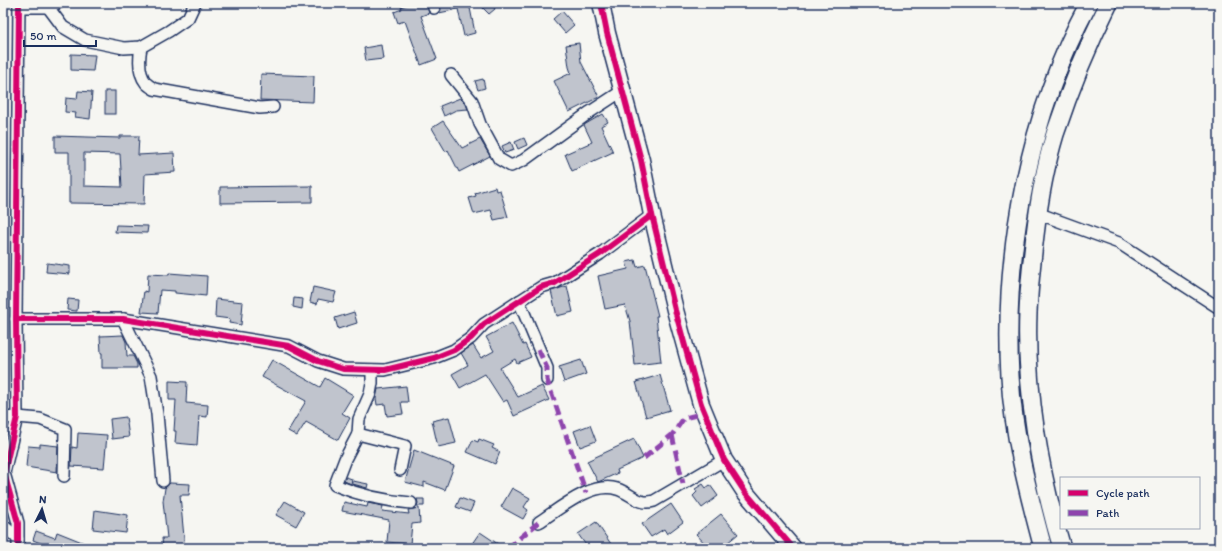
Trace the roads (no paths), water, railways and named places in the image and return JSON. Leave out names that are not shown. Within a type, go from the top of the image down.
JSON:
[{"type":"main road","points":[[1043,548],[1027,484],[1016,429],[1010,377],[1009,303],[1022,195],[1034,141],[1054,82],[1077,26],[1089,3]]},
{"type":"main road","points":[[1062,548],[1044,479],[1034,422],[1029,364],[1028,314],[1032,255],[1045,172],[1055,135],[1093,35],[1109,3]]},
{"type":"street","points":[[18,544],[18,523],[4,473],[17,417],[16,319],[19,5],[53,5],[63,27],[85,40],[124,48],[141,48],[188,18],[195,3]]},
{"type":"street","points":[[601,3],[606,33],[641,160],[652,215],[675,310],[702,404],[724,460],[744,492],[793,548]]},
{"type":"street","points":[[141,48],[139,59],[141,70],[145,82],[154,89],[260,108],[273,107]]},
{"type":"street","points":[[451,75],[472,101],[480,124],[499,158],[511,166],[524,160],[590,112],[622,91]]},
{"type":"street","points":[[1038,213],[1119,243],[1219,308]]},
{"type":"street","points":[[16,319],[123,319],[289,346],[318,361],[343,369],[385,370],[434,358],[454,350],[471,338],[484,324],[541,287],[555,283],[600,254],[652,215]]},
{"type":"street","points":[[519,301],[547,368],[547,380]]},
{"type":"street","points":[[123,319],[151,376],[157,414],[163,481]]},
{"type":"street","points":[[372,370],[370,394],[359,419],[358,434],[345,459],[335,485],[350,492],[385,500],[411,503]]},
{"type":"street","points":[[3,418],[17,417],[40,419],[65,430],[64,476]]},
{"type":"street","points":[[358,434],[405,446],[400,470]]},
{"type":"street","points":[[539,522],[582,494],[602,488],[619,489],[642,502],[654,501],[724,460]]},
{"type":"street","points":[[3,525],[18,544]]}]
